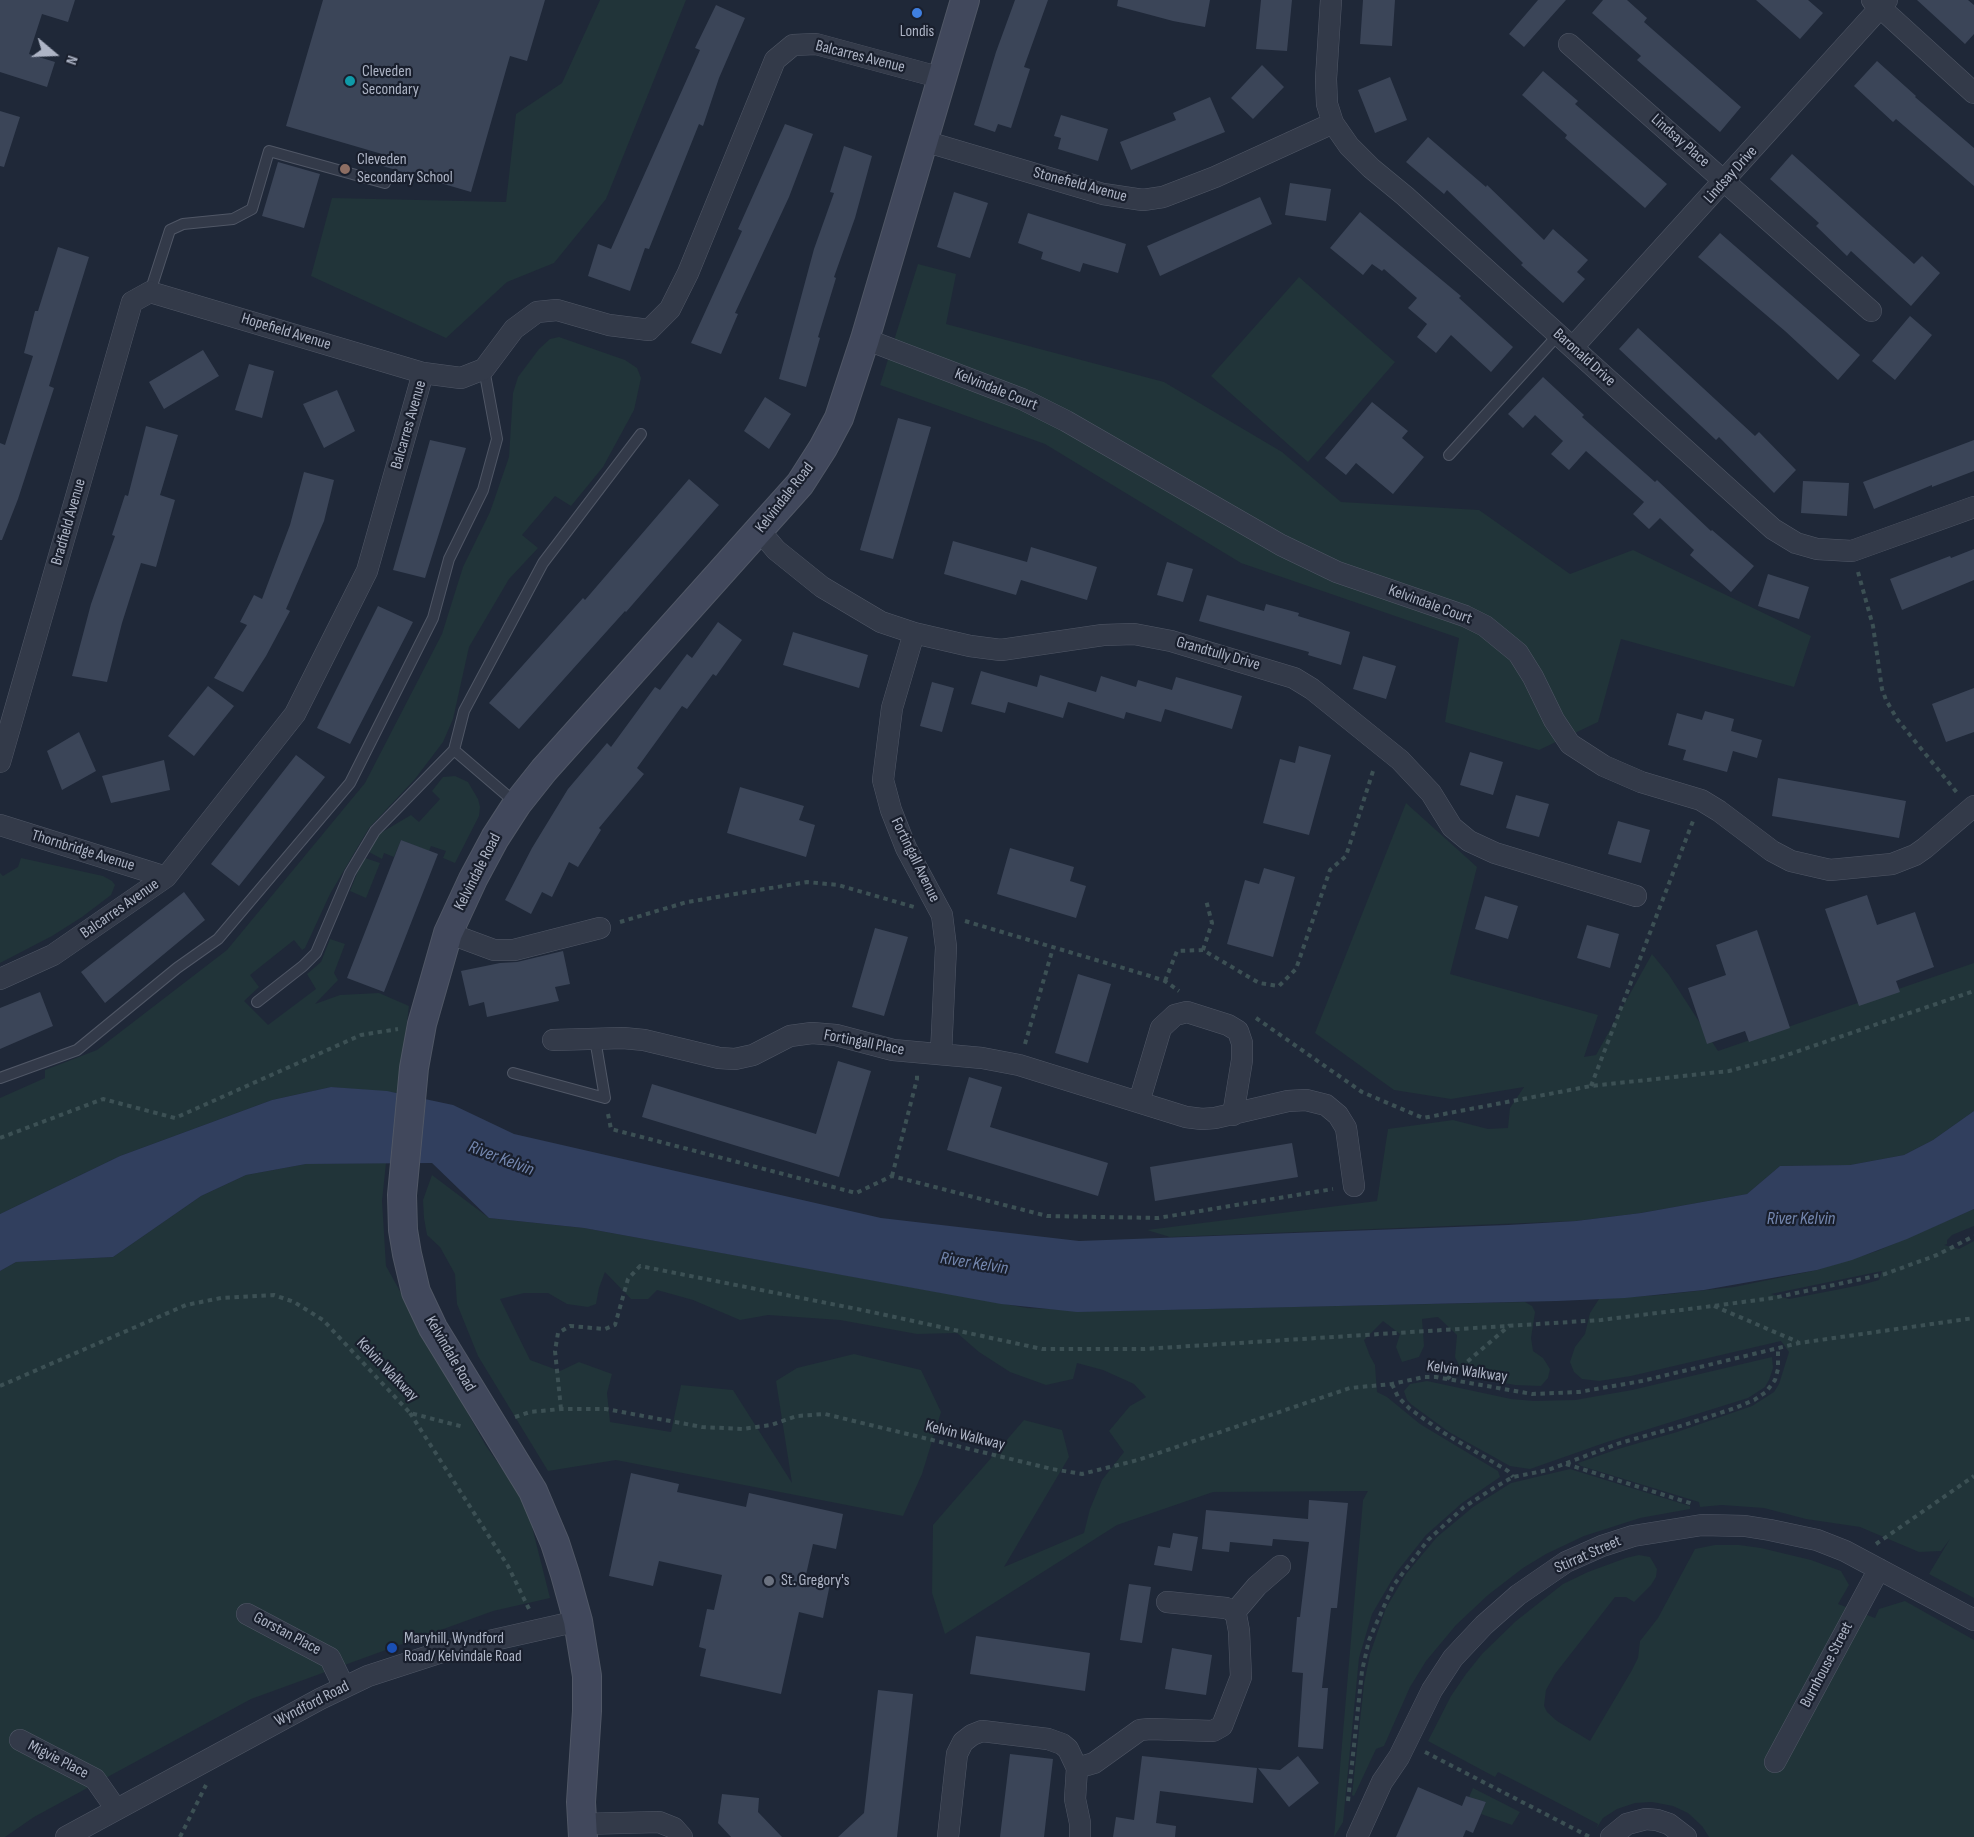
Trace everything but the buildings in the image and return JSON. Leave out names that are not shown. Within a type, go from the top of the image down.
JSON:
[{"type":"street","name":"Kelvindale Road","points":[[582,1831],[582,1785],[588,1693],[578,1621],[562,1564],[544,1514],[521,1469],[444,1348],[416,1292],[403,1230],[402,1195],[414,1068],[422,1024],[448,933],[473,879],[517,804],[544,770],[800,484],[839,418],[865,339],[965,0]]},
{"type":"street","name":"Baronald Drive","points":[[1331,0],[1326,79],[1328,104],[1333,123],[1349,146],[1773,529],[1796,543],[1817,549],[1852,551],[1974,507]]},
{"type":"street","points":[[1880,3],[1974,93]]},
{"type":"street","name":"Lindsay Drive","points":[[1566,341],[1725,181],[1880,3]]},
{"type":"street","name":"Balcarres Avenue","points":[[0,979],[53,955],[166,877],[295,714],[367,571],[423,373],[461,378],[483,369],[514,329],[537,312],[557,310],[609,325],[649,330],[670,309],[688,273],[775,60],[793,45],[816,44],[942,78]]},
{"type":"street","name":"Lindsay Place","points":[[1569,44],[1871,311]]},
{"type":"street","name":"Stonefield Avenue","points":[[924,141],[1103,194],[1143,200],[1163,197],[1215,177],[1333,123]]},
{"type":"street","name":"Hopefield Avenue","points":[[150,292],[423,373]]},
{"type":"street","name":"Bradfield Avenue","points":[[0,762],[132,302],[150,292]]},
{"type":"street","name":"Kelvindale Court","points":[[865,339],[1022,399],[1066,421],[1222,512],[1337,572],[1465,616],[1485,626],[1518,653],[1533,677],[1554,720],[1570,744],[1604,766],[1641,782],[1701,800],[1783,857],[1804,866],[1830,870],[1874,867],[1905,860],[1925,848],[1972,807]]},
{"type":"street","name":"Grandtully Drive","points":[[760,531],[776,550],[822,587],[881,622],[914,633],[1001,650],[1103,635],[1134,634],[1171,641],[1294,678],[1312,689],[1400,760],[1431,793],[1452,827],[1469,841],[1495,853],[1636,896]]},
{"type":"street","name":"Fortingall Avenue","points":[[914,633],[892,708],[883,780],[891,810],[906,848],[942,915],[946,947],[941,1054]]},
{"type":"street","name":"Thornbridge Avenue","points":[[0,825],[166,877]]},
{"type":"street","points":[[448,933],[494,950],[514,950],[600,928]]},
{"type":"street","points":[[1139,1102],[1161,1028],[1175,1015],[1186,1012],[1228,1024],[1238,1031],[1242,1043],[1242,1060],[1233,1114]]},
{"type":"street","name":"Fortingall Place","points":[[553,1040],[624,1038],[644,1040],[719,1058],[735,1059],[753,1054],[790,1036],[812,1033],[836,1035],[893,1050],[1019,1065],[1186,1117],[1202,1119],[1288,1101],[1306,1100],[1326,1105],[1338,1114],[1346,1128],[1354,1186]]},
{"type":"street","name":"Stirrat Street","points":[[1360,1831],[1382,1782],[1399,1757],[1432,1690],[1453,1658],[1502,1608],[1536,1581],[1566,1562],[1602,1546],[1633,1536],[1691,1526],[1718,1524],[1757,1528],[1811,1539],[1858,1557],[1974,1620]]},
{"type":"street","points":[[1234,1613],[1257,1586],[1280,1566]]},
{"type":"street","name":"Burnhouse Street","points":[[1775,1762],[1879,1569]]},
{"type":"street","points":[[1077,1768],[1094,1763],[1140,1730],[1213,1731],[1222,1726],[1241,1677],[1239,1631],[1234,1613],[1226,1608],[1167,1602]]},
{"type":"street","name":"Gorstan Place","points":[[247,1614],[330,1658],[344,1687]]},
{"type":"street","name":"Wyndford Road","points":[[66,1837],[344,1687],[418,1659],[481,1642],[578,1621]]},
{"type":"street","points":[[948,1837],[957,1754],[963,1742],[982,1731],[1055,1741],[1068,1749],[1077,1768],[1076,1799],[1080,1837]]},
{"type":"street","name":"Migvie Place","points":[[20,1740],[96,1779],[116,1809]]},
{"type":"street","points":[[1611,1837],[1627,1824],[1650,1819],[1672,1825],[1686,1837]]},
{"type":"street","points":[[582,1831],[659,1822],[674,1828],[682,1837]]},
{"type":"lane","points":[[150,292],[170,230],[183,224],[233,219],[252,209],[269,151],[385,183]]},
{"type":"lane","points":[[1449,455],[1566,341]]},
{"type":"lane","points":[[0,1078],[77,1050],[177,968],[218,939],[350,783],[433,618],[449,559],[483,489],[497,439],[483,369]]},
{"type":"lane","points":[[257,1002],[316,953],[350,873],[375,831],[454,750],[464,711],[543,563],[641,434]]},
{"type":"lane","points":[[454,750],[517,804]]},
{"type":"lane","points":[[513,1073],[605,1098],[595,1039]]},
{"type":"path","points":[[1852,551],[1874,626],[1882,689],[1886,700],[1897,719],[1972,807]]},
{"type":"path","points":[[1166,981],[1177,951],[1203,950],[1259,983],[1279,986],[1296,969],[1330,870],[1346,856],[1382,744]]},
{"type":"path","points":[[1591,1086],[1701,800]]},
{"type":"path","points":[[600,928],[687,902],[807,882],[838,885],[1166,981],[1183,994]]},
{"type":"path","points":[[1203,950],[1212,923],[1206,900]]},
{"type":"path","points":[[1019,1065],[1053,948]]},
{"type":"path","points":[[1255,1017],[1362,1092],[1423,1118],[1591,1086],[1729,1071],[1778,1058],[1974,991]]},
{"type":"path","points":[[0,1138],[103,1099],[175,1118],[362,1035],[422,1024]]},
{"type":"path","points":[[892,1176],[917,1079],[918,1053]]},
{"type":"path","points":[[605,1098],[611,1129],[856,1193],[892,1176],[1047,1216],[1158,1218],[1354,1186]]},
{"type":"path","points":[[561,1409],[555,1351],[558,1333],[570,1326],[605,1329],[615,1325],[628,1279],[640,1266],[867,1311],[1042,1349],[1144,1349],[1601,1320],[1773,1298],[1885,1274],[1949,1249],[1974,1236]]},
{"type":"path","name":"Kelvin Walkway","points":[[0,1386],[186,1305],[221,1298],[274,1295],[294,1302],[323,1320],[410,1413],[475,1430],[530,1412],[561,1409],[606,1409],[686,1425],[719,1429],[756,1428],[797,1416],[825,1414],[1052,1469],[1082,1474],[1138,1460],[1339,1390],[1392,1384],[1424,1377],[1532,1394],[1571,1393],[1642,1381],[1799,1343],[1974,1318]]},
{"type":"path","points":[[1713,1306],[1799,1343]]},
{"type":"path","points":[[1447,1379],[1510,1325]]},
{"type":"path","points":[[1360,1831],[1346,1815],[1366,1650],[1375,1624],[1393,1586],[1416,1553],[1464,1508],[1513,1477],[1548,1470],[1620,1443],[1684,1425],[1754,1400],[1766,1392],[1775,1380],[1778,1369],[1778,1348]]},
{"type":"path","points":[[1392,1384],[1398,1397],[1410,1409],[1444,1433],[1508,1471],[1513,1477]]},
{"type":"path","points":[[410,1413],[508,1566],[540,1630]]},
{"type":"path","points":[[1565,1463],[1694,1504]]},
{"type":"path","points":[[1858,1557],[1974,1476]]},
{"type":"path","points":[[1406,1742],[1590,1837]]},
{"type":"path","points":[[180,1837],[207,1786],[196,1766]]},
{"type":"green space","points":[[600,0],[686,0],[606,199],[554,263],[507,282],[446,338],[311,276],[332,198],[506,202],[516,114],[562,83]]},
{"type":"green space","points":[[918,264],[956,274],[946,324],[1164,382],[1282,452],[1341,502],[1479,510],[1570,574],[1633,550],[1811,636],[1794,687],[1621,639],[1598,722],[1539,750],[1445,722],[1459,638],[1241,563],[1045,444],[880,385]]},
{"type":"green space","points":[[1299,277],[1395,362],[1308,462],[1211,376]]},
{"type":"green space","points":[[559,337],[625,360],[637,368],[641,378],[634,410],[603,467],[571,506],[555,496],[522,535],[538,548],[509,579],[469,647],[453,719],[443,742],[415,779],[369,828],[330,894],[305,948],[302,950],[294,940],[250,975],[259,987],[244,1001],[268,1025],[316,989],[307,974],[321,962],[330,939],[345,944],[334,973],[338,980],[315,1004],[340,995],[379,993],[409,1006],[398,1093],[331,1087],[272,1100],[120,1156],[0,1214],[0,1098],[45,1078],[45,1070],[97,1050],[227,950],[365,783],[442,634],[463,567],[490,512],[509,457],[513,393],[518,377],[539,349],[550,339]]},
{"type":"green space","points":[[455,776],[468,782],[480,807],[479,816],[455,863],[443,858],[446,851],[431,846],[429,851],[401,840],[394,857],[384,853],[382,859],[369,852],[379,834],[411,815],[419,822],[440,799],[432,791],[443,777]]},
{"type":"green space","points":[[1406,803],[1477,867],[1450,974],[1598,1015],[1584,1057],[1596,1055],[1652,954],[1669,975],[1718,1051],[1974,963],[1974,1111],[1933,1140],[1904,1155],[1850,1165],[1780,1166],[1747,1194],[1641,1213],[1576,1221],[1170,1237],[1147,1230],[1377,1201],[1388,1129],[1453,1120],[1488,1129],[1508,1128],[1510,1108],[1524,1087],[1451,1099],[1394,1090],[1315,1033]]},
{"type":"green space","points":[[21,858],[103,876],[115,885],[111,895],[82,917],[52,936],[0,963],[0,873],[3,876],[18,867]]},
{"type":"green space","points":[[365,858],[380,863],[366,898],[350,891]]},
{"type":"green space","points":[[386,1163],[382,1201],[386,1266],[486,1446],[526,1503],[550,1598],[493,1611],[251,1699],[34,1817],[5,1837],[0,1837],[0,1271],[16,1262],[113,1257],[201,1196],[246,1175],[306,1164]]},
{"type":"green space","points":[[432,1175],[489,1218],[584,1228],[1027,1308],[1101,1311],[1525,1302],[1532,1306],[1535,1312],[1531,1338],[1533,1351],[1543,1358],[1550,1369],[1548,1378],[1541,1386],[1515,1385],[1464,1375],[1455,1357],[1457,1335],[1438,1317],[1422,1319],[1424,1346],[1419,1357],[1402,1362],[1396,1347],[1400,1334],[1383,1321],[1364,1340],[1375,1365],[1377,1392],[1387,1397],[1420,1424],[1498,1471],[1500,1477],[1462,1503],[1426,1535],[1396,1573],[1372,1614],[1359,1658],[1343,1822],[1334,1837],[1363,1500],[1368,1491],[1213,1492],[1117,1525],[945,1634],[932,1593],[933,1525],[1024,1420],[1062,1430],[1069,1457],[1004,1567],[1084,1533],[1090,1509],[1102,1480],[1124,1452],[1109,1431],[1130,1406],[1146,1397],[1134,1384],[1103,1370],[1077,1363],[1073,1379],[1046,1385],[1010,1372],[979,1352],[957,1333],[917,1334],[840,1320],[768,1315],[740,1320],[693,1300],[657,1290],[648,1299],[631,1299],[605,1272],[596,1304],[588,1307],[567,1304],[548,1293],[524,1293],[500,1299],[530,1360],[560,1371],[579,1362],[612,1374],[607,1393],[610,1422],[671,1432],[681,1385],[733,1390],[792,1483],[776,1381],[797,1368],[854,1354],[921,1370],[941,1412],[922,1474],[903,1516],[616,1460],[548,1471],[478,1356],[457,1304],[455,1274],[440,1247],[427,1235],[423,1200]]},
{"type":"green space","points":[[1974,1209],[1974,1226],[1952,1235],[1944,1245],[1959,1249],[1974,1241],[1974,1598],[1929,1574],[1950,1539],[1941,1551],[1919,1552],[1860,1527],[1806,1519],[1764,1508],[1722,1505],[1700,1507],[1699,1502],[1581,1466],[1578,1463],[1752,1406],[1774,1392],[1779,1384],[1789,1352],[1781,1341],[1631,1376],[1599,1381],[1582,1379],[1574,1372],[1570,1362],[1575,1347],[1585,1334],[1590,1313],[1599,1299],[1734,1287],[1817,1270],[1877,1251]],"holes":[[[1882,1271],[1879,1280],[1789,1299],[1771,1294]]]},
{"type":"green space","points":[[1772,1357],[1773,1368],[1765,1387],[1748,1398],[1607,1442],[1530,1469],[1510,1466],[1449,1432],[1412,1405],[1407,1400],[1404,1391],[1410,1384],[1427,1381],[1511,1399],[1575,1400],[1632,1390]]},
{"type":"green space","points":[[1570,1469],[1690,1506],[1690,1509],[1640,1518],[1584,1536],[1523,1568],[1488,1595],[1456,1625],[1426,1661],[1410,1687],[1384,1746],[1376,1749],[1354,1796],[1352,1795],[1364,1684],[1370,1654],[1386,1608],[1406,1574],[1437,1537],[1473,1507],[1511,1483]]},
{"type":"green space","points":[[1715,1545],[1761,1548],[1811,1560],[1841,1571],[1849,1585],[1838,1604],[1875,1618],[1879,1609],[1905,1601],[1974,1640],[1974,1837],[1709,1837],[1702,1826],[1688,1813],[1673,1806],[1652,1802],[1635,1803],[1617,1809],[1603,1818],[1596,1829],[1598,1824],[1545,1796],[1498,1772],[1495,1777],[1428,1741],[1451,1696],[1466,1674],[1482,1654],[1516,1621],[1563,1584],[1588,1572],[1626,1558],[1639,1555],[1650,1557],[1657,1569],[1656,1577],[1651,1585],[1634,1602],[1626,1597],[1615,1597],[1555,1674],[1546,1690],[1544,1706],[1547,1712],[1557,1721],[1590,1741],[1638,1658],[1640,1641],[1658,1618],[1695,1549]]},
{"type":"green space","points":[[1473,1788],[1520,1812],[1512,1825],[1481,1814],[1486,1802],[1469,1797]]},
{"type":"water","name":"River Kelvin","points":[[331,1087],[387,1091],[453,1105],[514,1134],[881,1218],[1079,1241],[1508,1225],[1576,1221],[1641,1213],[1747,1194],[1780,1166],[1850,1165],[1904,1155],[1933,1140],[1974,1111],[1974,1209],[1907,1239],[1852,1260],[1817,1270],[1704,1290],[1625,1298],[1557,1301],[1077,1312],[1001,1304],[584,1228],[489,1218],[432,1163],[306,1164],[246,1175],[201,1196],[113,1257],[16,1262],[0,1271],[0,1214],[120,1156],[272,1100]]},
{"type":"place","name":"Londis","points":[[917,13]]},
{"type":"place","name":"Cleveden Secondary","points":[[350,81]]},
{"type":"place","name":"Cleveden Secondary School","points":[[345,169]]},
{"type":"place","name":"St. Gregory's","points":[[769,1581]]},
{"type":"place","name":"Maryhill, Wyndford Road/ Kelvindale Road","points":[[392,1648]]}]
